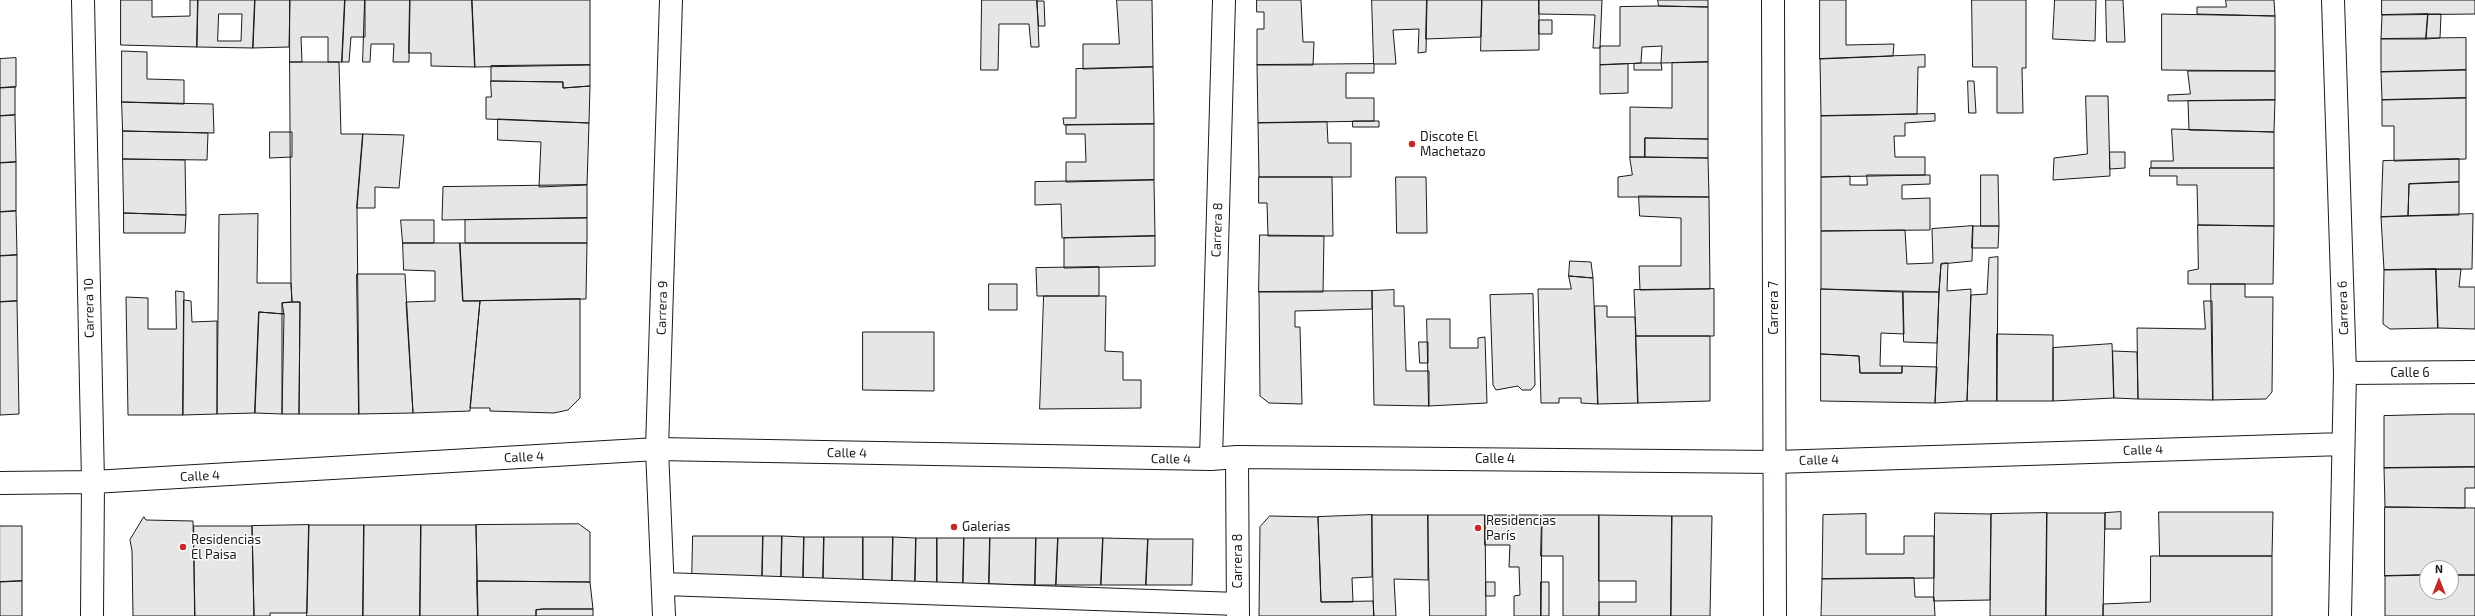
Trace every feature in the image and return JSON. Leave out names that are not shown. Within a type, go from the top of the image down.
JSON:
[{"type":"street","name":"Carrera 10","points":[[83,0],[93,482],[92,616]]},
{"type":"street","name":"Carrera 9","points":[[664,616],[664,584],[657,449],[671,0]]},
{"type":"street","name":"Carrera 8","points":[[1211,459],[1224,0]]},
{"type":"street","name":"Carrera 7","points":[[1773,0],[1774,616]]},
{"type":"street","name":"Carrera 6","points":[[2333,0],[2345,373],[2340,616]]},
{"type":"street","name":"Calle 6","points":[[2345,373],[2475,372]]},
{"type":"street","name":"Calle 4","points":[[0,483],[93,482],[657,449],[1211,459],[1237,457],[1774,462],[2343,444]]},
{"type":"street","name":"Carrera 8","points":[[1237,457],[1238,610]]},
{"type":"street","points":[[664,584],[1238,610]]},
{"type":"building","points":[[121,0],[152,0],[152,17],[190,16],[190,0],[198,0],[197,47],[121,45]]},
{"type":"building","points":[[198,0],[255,0],[253,48],[197,47]],"holes":[[[219,14],[242,14],[241,41],[218,41]]]},
{"type":"building","points":[[255,0],[290,0],[289,47],[253,48]]},
{"type":"building","points":[[290,0],[345,0],[342,62],[328,62],[328,37],[301,37],[302,62],[290,62]]},
{"type":"building","points":[[345,0],[365,0],[365,37],[351,37],[349,62],[342,62]]},
{"type":"building","points":[[365,0],[410,0],[409,62],[393,62],[394,44],[371,44],[370,62],[363,62]]},
{"type":"building","points":[[410,0],[472,0],[475,67],[431,66],[431,53],[409,53]]},
{"type":"building","points":[[472,0],[590,0],[590,65],[475,67]]},
{"type":"building","points":[[982,0],[1037,0],[1039,47],[1031,47],[1029,24],[999,24],[998,70],[981,70]]},
{"type":"building","points":[[1117,0],[1152,0],[1153,67],[1083,69],[1083,44],[1119,44]]},
{"type":"building","points":[[1257,0],[1301,0],[1303,42],[1314,42],[1313,65],[1257,65],[1257,29],[1264,29],[1264,12],[1257,12]]},
{"type":"building","points":[[1372,0],[1427,0],[1426,52],[1418,53],[1419,29],[1393,30],[1396,64],[1374,64]]},
{"type":"building","points":[[1427,0],[1482,0],[1481,37],[1426,39]]},
{"type":"building","points":[[1482,0],[1539,0],[1539,50],[1481,51]]},
{"type":"building","points":[[1539,0],[1602,0],[1600,48],[1593,48],[1595,15],[1539,14]]},
{"type":"building","points":[[1658,0],[1708,0],[1708,7],[1659,6]]},
{"type":"building","points":[[1820,0],[1846,0],[1846,45],[1894,44],[1893,56],[1820,59]]},
{"type":"building","points":[[1972,0],[2026,0],[2026,68],[2022,68],[2023,113],[1997,113],[1997,67],[1973,67]]},
{"type":"building","points":[[2055,0],[2096,0],[2095,41],[2053,39]]},
{"type":"building","points":[[2106,0],[2123,0],[2125,42],[2107,42]]},
{"type":"building","points":[[2226,0],[2274,0],[2275,16],[2197,14],[2197,7],[2226,7]]},
{"type":"building","points":[[2382,0],[2475,0],[2475,14],[2382,15]]},
{"type":"building","points":[[1037,1],[1044,1],[1045,26],[1039,26]]},
{"type":"building","points":[[1620,7],[1708,7],[1708,62],[1661,63],[1662,46],[1642,47],[1641,63],[1600,65],[1600,46],[1620,46]]},
{"type":"building","points":[[2162,14],[2275,16],[2275,71],[2162,70]]},
{"type":"building","points":[[2428,14],[2441,14],[2440,38],[2426,39]]},
{"type":"building","points":[[2428,14],[2426,39],[2381,39],[2382,15]]},
{"type":"building","points":[[1539,20],[1552,20],[1552,34],[1539,34]]},
{"type":"building","points":[[2466,38],[2466,70],[2381,72],[2381,39]]},
{"type":"building","points":[[122,51],[147,52],[147,79],[184,80],[184,104],[122,102]]},
{"type":"building","points":[[1925,55],[1925,67],[1918,67],[1917,114],[1821,116],[1820,59]]},
{"type":"building","points":[[16,58],[16,87],[0,88],[0,59]]},
{"type":"building","points":[[290,62],[339,62],[341,134],[363,134],[357,208],[359,414],[299,414],[300,302],[292,302],[291,283]]},
{"type":"building","points":[[1708,62],[1708,139],[1645,138],[1645,157],[1630,157],[1630,107],[1672,108],[1672,63]]},
{"type":"building","points":[[1661,63],[1662,70],[1634,70],[1634,64]]},
{"type":"building","points":[[1374,64],[1374,73],[1346,73],[1346,98],[1374,98],[1374,121],[1258,123],[1257,65]]},
{"type":"building","points":[[1628,64],[1628,93],[1600,94],[1600,65]]},
{"type":"building","points":[[590,65],[590,86],[563,88],[563,82],[491,81],[491,66]]},
{"type":"building","points":[[1153,67],[1154,124],[1064,125],[1063,118],[1076,118],[1076,69]]},
{"type":"building","points":[[2466,70],[2466,98],[2382,100],[2381,72]]},
{"type":"building","points":[[2188,71],[2275,71],[2275,100],[2168,101],[2168,95],[2190,94]]},
{"type":"building","points":[[491,81],[563,82],[563,88],[590,86],[589,123],[486,119],[486,97],[491,97]]},
{"type":"building","points":[[1968,81],[1974,81],[1976,113],[1969,113]]},
{"type":"building","points":[[15,87],[15,115],[0,116],[0,88]]},
{"type":"building","points":[[2086,96],[2108,96],[2110,176],[2053,180],[2054,158],[2087,154]]},
{"type":"building","points":[[2466,98],[2466,159],[2394,161],[2394,126],[2382,126],[2382,100]]},
{"type":"building","points":[[2275,100],[2274,132],[2189,130],[2188,101]]},
{"type":"building","points":[[122,102],[213,104],[214,133],[123,131]]},
{"type":"building","points":[[1935,114],[1935,121],[1905,123],[1905,136],[1894,136],[1895,157],[1925,157],[1925,175],[1821,177],[1821,116]]},
{"type":"building","points":[[15,115],[16,162],[0,163],[0,116]]},
{"type":"building","points":[[498,119],[589,123],[587,185],[539,187],[541,142],[498,140]]},
{"type":"building","points":[[1353,121],[1379,121],[1379,127],[1353,127]]},
{"type":"building","points":[[1327,122],[1328,143],[1351,143],[1351,177],[1259,177],[1258,123]]},
{"type":"building","points":[[1154,124],[1154,180],[1066,182],[1066,162],[1086,162],[1085,134],[1066,134],[1066,125]]},
{"type":"building","points":[[2172,129],[2274,132],[2274,168],[2151,168],[2151,161],[2173,161]]},
{"type":"building","points":[[123,131],[208,133],[207,160],[123,159]]},
{"type":"building","points":[[270,132],[292,132],[292,157],[270,158]]},
{"type":"building","points":[[363,134],[404,135],[399,188],[375,187],[375,208],[357,208]]},
{"type":"building","points":[[1645,138],[1708,139],[1708,158],[1645,157]]},
{"type":"building","points":[[2110,152],[2125,152],[2125,168],[2110,169]]},
{"type":"building","points":[[1630,157],[1708,158],[1709,197],[1618,197],[1618,177],[1632,175]]},
{"type":"building","points":[[123,159],[185,160],[186,215],[124,213]]},
{"type":"building","points":[[2459,159],[2459,182],[2409,184],[2408,216],[2381,217],[2383,161]]},
{"type":"building","points":[[16,162],[16,211],[0,212],[0,163]]},
{"type":"building","points":[[2150,168],[2274,168],[2274,226],[2198,225],[2197,185],[2177,185],[2177,176],[2150,176]]},
{"type":"building","points":[[1867,175],[1930,175],[1930,184],[1902,185],[1902,199],[1930,198],[1930,230],[1821,231],[1821,177],[1850,176],[1850,185],[1867,185]]},
{"type":"building","points":[[1981,175],[1998,175],[1999,226],[1981,226]]},
{"type":"building","points":[[1259,177],[1332,177],[1333,236],[1268,236],[1267,203],[1259,203]]},
{"type":"building","points":[[1396,177],[1426,177],[1427,233],[1397,233]]},
{"type":"building","points":[[1154,180],[1155,236],[1062,238],[1061,204],[1035,205],[1035,182]]},
{"type":"building","points":[[2459,182],[2459,215],[2408,216],[2409,184]]},
{"type":"building","points":[[587,185],[587,218],[442,220],[443,187]]},
{"type":"building","points":[[1639,196],[1709,197],[1710,289],[1640,290],[1639,266],[1681,266],[1681,218],[1640,216]]},
{"type":"building","points":[[16,211],[17,255],[0,256],[0,212]]},
{"type":"building","points":[[124,213],[186,215],[185,233],[124,233]]},
{"type":"building","points":[[258,214],[257,283],[291,283],[292,302],[282,303],[284,314],[259,312],[255,413],[217,414],[219,215]]},
{"type":"building","points":[[2473,214],[2472,269],[2384,270],[2381,217]]},
{"type":"building","points":[[587,218],[587,243],[465,243],[465,220]]},
{"type":"building","points":[[401,220],[434,220],[434,243],[403,243]]},
{"type":"building","points":[[2198,225],[2274,226],[2273,284],[2188,284],[2188,271],[2198,269]]},
{"type":"building","points":[[1973,226],[1999,226],[1998,248],[1972,248]]},
{"type":"building","points":[[1973,226],[1972,261],[1941,264],[1939,292],[1821,289],[1821,231],[1905,230],[1907,264],[1933,263],[1932,229]]},
{"type":"building","points":[[1260,235],[1324,236],[1323,292],[1259,292]]},
{"type":"building","points":[[1155,236],[1155,266],[1064,268],[1064,238]]},
{"type":"building","points":[[403,243],[460,243],[463,301],[480,301],[470,411],[413,413],[406,302],[435,301],[435,271],[404,270]]},
{"type":"building","points":[[460,243],[587,243],[586,299],[463,301]]},
{"type":"building","points":[[17,255],[17,301],[0,302],[0,256]]},
{"type":"building","points":[[1998,257],[1997,401],[1967,401],[1971,295],[1987,294],[1989,258]]},
{"type":"building","points":[[1570,261],[1591,262],[1593,278],[1569,276]]},
{"type":"building","points":[[1948,263],[1947,291],[1971,289],[1967,401],[1935,403],[1939,292],[1941,264]]},
{"type":"building","points":[[1099,267],[1099,296],[1037,296],[1036,268]]},
{"type":"building","points":[[2436,269],[2461,269],[2459,287],[2475,287],[2475,329],[2438,328]]},
{"type":"building","points":[[2436,269],[2438,328],[2390,329],[2383,324],[2384,270]]},
{"type":"building","points":[[357,274],[405,274],[413,413],[359,414]]},
{"type":"building","points":[[1569,276],[1593,278],[1598,404],[1581,403],[1581,398],[1559,398],[1559,403],[1541,403],[1538,289],[1571,289]]},
{"type":"building","points":[[989,284],[1017,284],[1017,310],[989,310]]},
{"type":"building","points":[[2211,284],[2245,284],[2245,297],[2273,297],[2272,392],[2266,399],[2213,400]]},
{"type":"building","points":[[1714,289],[1714,336],[1636,336],[1634,290]]},
{"type":"building","points":[[1821,289],[1903,292],[1904,334],[1881,333],[1880,366],[1902,366],[1902,373],[1860,373],[1859,356],[1821,354]]},
{"type":"building","points":[[1394,290],[1394,306],[1404,306],[1406,371],[1429,371],[1429,406],[1374,405],[1372,291]]},
{"type":"building","points":[[176,291],[184,292],[183,415],[128,415],[126,297],[148,298],[148,329],[176,329]]},
{"type":"building","points":[[1372,291],[1372,309],[1295,311],[1295,327],[1300,327],[1302,404],[1269,403],[1260,396],[1259,292]]},
{"type":"building","points":[[1903,292],[1939,292],[1937,343],[1904,342]]},
{"type":"building","points":[[1533,294],[1535,385],[1531,390],[1522,390],[1518,386],[1496,390],[1493,385],[1490,295]]},
{"type":"building","points":[[1044,296],[1106,296],[1105,351],[1123,352],[1123,380],[1141,380],[1141,408],[1040,409]]},
{"type":"building","points":[[580,299],[580,398],[568,410],[554,413],[490,411],[490,408],[470,408],[480,301]]},
{"type":"building","points":[[184,300],[191,301],[192,322],[217,321],[217,414],[183,415]]},
{"type":"building","points":[[17,301],[19,414],[0,415],[0,302]]},
{"type":"building","points":[[2204,301],[2212,301],[2213,400],[2138,399],[2137,328],[2205,329]]},
{"type":"building","points":[[300,302],[299,414],[282,414],[282,303]]},
{"type":"building","points":[[1595,306],[1607,306],[1607,317],[1635,317],[1638,403],[1598,404]]},
{"type":"building","points":[[259,312],[284,314],[282,414],[255,413]]},
{"type":"building","points":[[1427,319],[1450,319],[1450,348],[1478,348],[1478,338],[1485,337],[1487,403],[1429,406]]},
{"type":"building","points":[[863,332],[934,332],[934,391],[863,390]]},
{"type":"building","points":[[1997,334],[2053,335],[2053,401],[1997,401]]},
{"type":"building","points":[[1636,336],[1710,336],[1710,401],[1638,403]]},
{"type":"building","points":[[1419,342],[1428,342],[1428,363],[1420,363]]},
{"type":"building","points":[[2112,344],[2114,398],[2053,401],[2053,348]]},
{"type":"building","points":[[2113,351],[2137,352],[2138,399],[2114,398]]},
{"type":"building","points":[[1821,354],[1859,356],[1860,373],[1902,373],[1902,366],[1937,367],[1935,403],[1821,401]]},
{"type":"building","points":[[2475,414],[2475,467],[2384,468],[2384,416]]},
{"type":"building","points":[[2475,467],[2475,488],[2465,488],[2465,508],[2385,507],[2384,468]]},
{"type":"building","points":[[2385,507],[2475,508],[2475,575],[2459,575],[2459,560],[2419,560],[2419,575],[2385,576]]},
{"type":"building","points":[[2121,512],[2121,529],[2105,529],[2105,513]]},
{"type":"building","points":[[2159,512],[2273,512],[2272,556],[2160,556]]},
{"type":"building","points":[[1935,513],[1991,514],[1990,600],[1934,601]]},
{"type":"building","points":[[2047,513],[2046,616],[1990,616],[1991,514]]},
{"type":"building","points":[[2047,513],[2105,513],[2103,616],[2046,616]]},
{"type":"building","points":[[1866,514],[1866,554],[1904,554],[1904,536],[1934,536],[1934,578],[1822,579],[1823,515]]},
{"type":"building","points":[[1372,515],[1428,515],[1428,580],[1394,579],[1396,616],[1374,616]]},
{"type":"building","points":[[1372,515],[1372,577],[1352,578],[1353,602],[1321,602],[1318,517]]},
{"type":"building","points":[[1428,515],[1485,515],[1486,616],[1430,616]]},
{"type":"building","points":[[1485,515],[1542,515],[1541,616],[1514,616],[1514,596],[1520,595],[1519,567],[1509,567],[1510,545],[1485,545]]},
{"type":"building","points":[[1542,515],[1599,515],[1599,616],[1563,616],[1563,556],[1541,556]]},
{"type":"building","points":[[1599,515],[1672,516],[1671,616],[1599,616],[1599,602],[1636,602],[1636,581],[1599,581]]},
{"type":"building","points":[[1270,516],[1318,517],[1321,602],[1373,601],[1374,616],[1259,616],[1260,527]]},
{"type":"building","points":[[1672,516],[1712,516],[1710,616],[1671,616]]},
{"type":"building","points":[[144,517],[146,520],[193,521],[195,616],[133,616],[132,551],[130,540]]},
{"type":"building","points":[[579,524],[590,532],[590,582],[477,581],[476,525]]},
{"type":"building","points":[[309,525],[307,613],[270,613],[270,616],[254,616],[252,526]]},
{"type":"building","points":[[309,525],[364,525],[363,616],[307,616]]},
{"type":"building","points":[[364,525],[421,525],[420,616],[363,616]]},
{"type":"building","points":[[421,525],[476,525],[478,616],[420,616]]},
{"type":"building","points":[[0,526],[22,526],[22,581],[0,582]]},
{"type":"building","points":[[194,526],[252,526],[254,616],[195,616]]},
{"type":"building","points":[[693,536],[763,536],[762,583],[692,583]]},
{"type":"building","points":[[763,536],[782,536],[781,583],[762,583]]},
{"type":"building","points":[[782,536],[804,537],[803,584],[781,583]]},
{"type":"building","points":[[804,537],[824,537],[823,584],[803,584]]},
{"type":"building","points":[[824,537],[863,537],[863,584],[823,584]]},
{"type":"building","points":[[863,537],[893,537],[892,584],[863,584]]},
{"type":"building","points":[[893,537],[916,538],[915,584],[892,584]]},
{"type":"building","points":[[916,538],[937,538],[937,584],[915,584]]},
{"type":"building","points":[[937,538],[964,538],[963,584],[937,584]]},
{"type":"building","points":[[964,538],[990,538],[989,584],[963,584]]},
{"type":"building","points":[[990,538],[1036,538],[1035,585],[989,584]]},
{"type":"building","points":[[1036,538],[1058,538],[1056,585],[1035,585]]},
{"type":"building","points":[[1058,538],[1103,538],[1101,585],[1056,585]]},
{"type":"building","points":[[1103,538],[1148,539],[1146,585],[1101,585]]},
{"type":"building","points":[[1148,539],[1193,539],[1192,585],[1146,585]]},
{"type":"building","points":[[2151,556],[2272,556],[2272,616],[2103,616],[2103,604],[2150,602]]},
{"type":"building","points":[[2419,575],[2419,600],[2459,600],[2459,575],[2475,575],[2475,616],[2385,616],[2385,576]]},
{"type":"building","points":[[1914,578],[1915,597],[1934,597],[1935,616],[1821,616],[1822,579]]},
{"type":"building","points":[[22,581],[22,616],[0,616],[0,582]]},
{"type":"building","points":[[477,581],[590,582],[593,609],[543,609],[536,610],[536,616],[478,616]]},
{"type":"building","points":[[1486,582],[1495,582],[1495,596],[1486,596]]},
{"type":"building","points":[[1541,582],[1549,582],[1549,616],[1541,616]]},
{"type":"building","points":[[593,609],[593,616],[536,616],[536,610]]},
{"type":"place","name":"Discote El Machetazo","points":[[1412,144]]},
{"type":"place","name":"Galerias","points":[[954,527]]},
{"type":"place","name":"Residencias París","points":[[1478,528]]},
{"type":"place","name":"Residencias El Paisa","points":[[183,547]]}]
